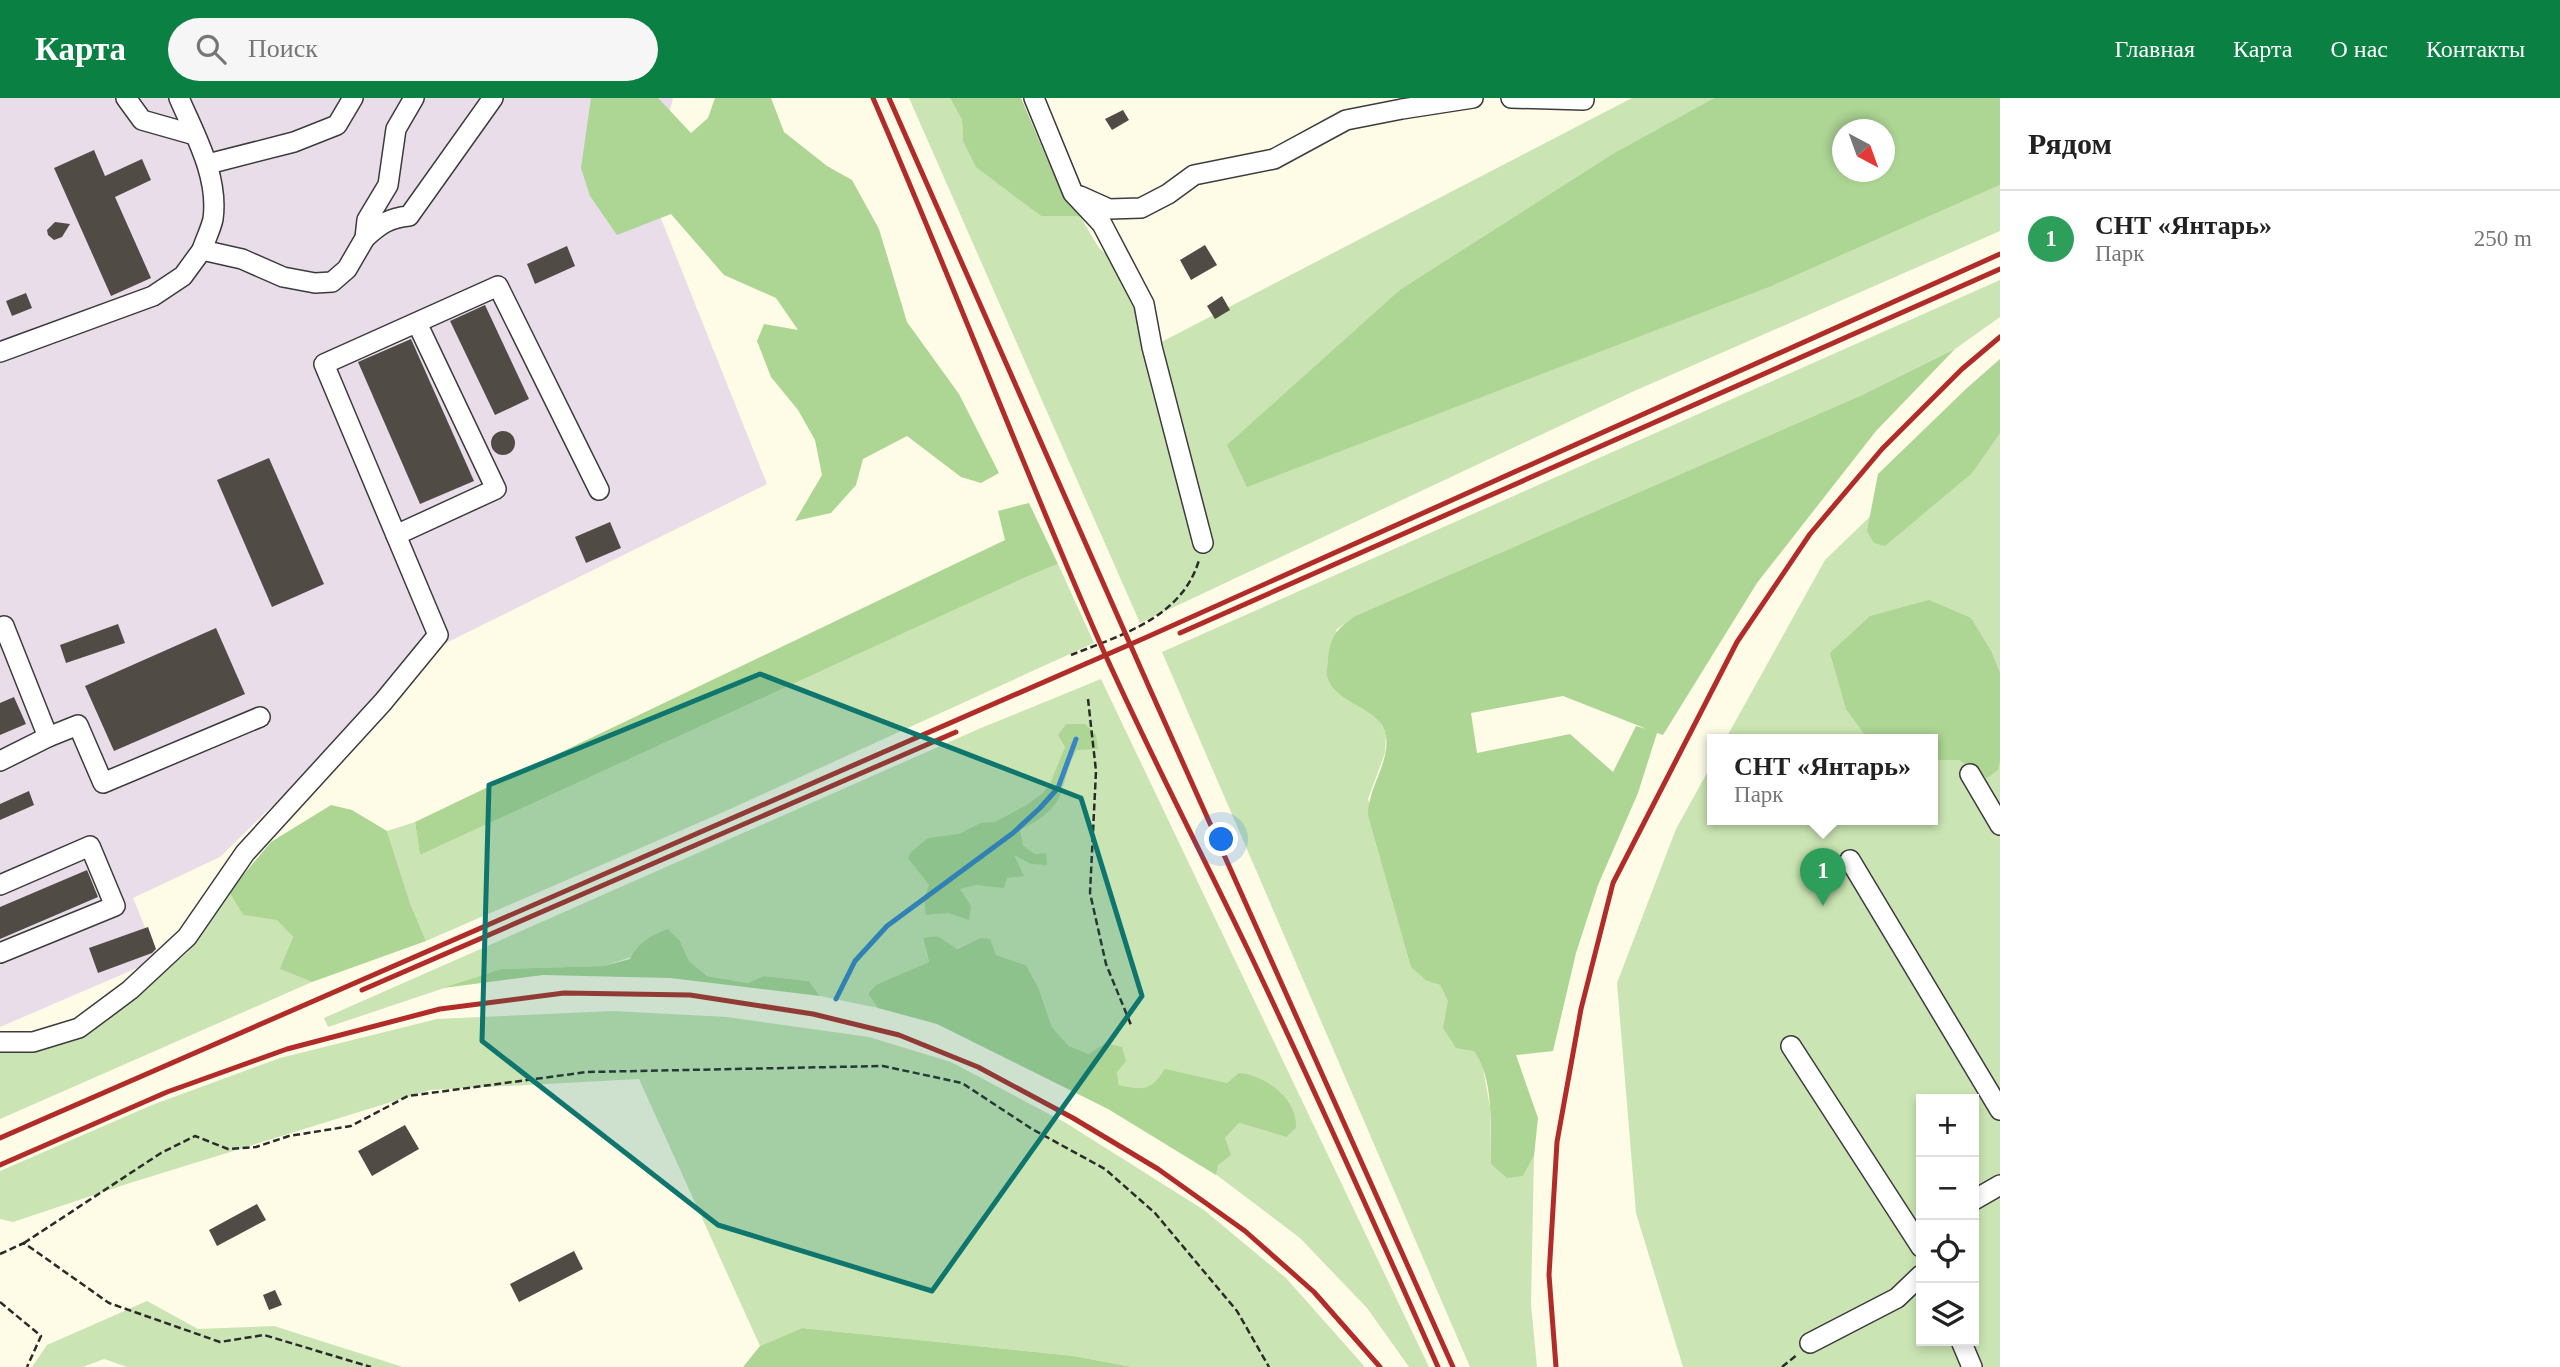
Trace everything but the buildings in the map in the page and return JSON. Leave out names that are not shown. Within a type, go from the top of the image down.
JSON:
[{"type":"street","points":[[126,98],[142,120],[195,135]]},
{"type":"street","points":[[0,352],[153,296],[183,276],[202,250],[213,220],[213,195],[208,164],[179,98]]},
{"type":"street","points":[[208,164],[294,142],[337,125],[353,98]]},
{"type":"street","points":[[366,238],[367,220],[388,184],[396,129],[414,98]]},
{"type":"street","points":[[202,250],[242,259],[283,277],[315,283],[332,282],[347,269],[366,238],[380,224],[392,218],[409,216],[493,98]]},
{"type":"street","points":[[1034,98],[1073,193],[1102,224],[1144,304],[1152,348],[1203,543]]},
{"type":"street","points":[[1073,193],[1109,209],[1141,208],[1168,194],[1194,175],[1274,159],[1346,120],[1402,108],[1473,98]]},
{"type":"street","points":[[1511,98],[1584,100]]},
{"type":"street","points":[[0,1042],[33,1042],[79,1028],[130,990],[187,937],[245,853],[383,702],[438,635],[324,364],[498,286],[599,490]]},
{"type":"street","points":[[396,535],[496,489],[417,323]]},
{"type":"street","points":[[0,628],[4,626],[48,737]]},
{"type":"street","points":[[0,761],[78,724],[103,782],[260,716]]},
{"type":"street","points":[[1970,774],[2000,825]]},
{"type":"street","points":[[0,885],[90,846],[116,906],[0,953]]},
{"type":"street","points":[[1850,860],[2000,1110]]},
{"type":"street","points":[[1791,1046],[1916,1239]]},
{"type":"street","points":[[1979,1197],[2000,1185]]},
{"type":"street","points":[[1810,1343],[1897,1298],[1916,1280]]},
{"type":"street","points":[[1963,1346],[1972,1367]]},
{"type":"path","points":[[1071,655],[1140,627],[1175,603],[1197,567],[1203,543]]},
{"type":"path","points":[[1088,699],[1096,771],[1090,893],[1106,964],[1131,1025]]},
{"type":"path","points":[[0,1254],[24,1243],[151,1159],[195,1136],[229,1149],[256,1147],[289,1136],[351,1126],[408,1096],[587,1072],[883,1066],[962,1083],[1032,1129],[1105,1169],[1156,1213],[1229,1301],[1269,1367]]},
{"type":"path","points":[[24,1243],[109,1303],[220,1342],[264,1335],[371,1367]]},
{"type":"path","points":[[0,1302],[41,1336],[27,1367]]},
{"type":"highlighted area","points":[[760,674],[1081,798],[1142,996],[932,1291],[718,1225],[482,1041],[489,785]]},
{"type":"shaded area","points":[[0,98],[673,98],[650,191],[767,484],[430,651],[220,857],[133,898],[158,959],[0,1027]]},
{"type":"green space","points":[[591,98],[658,98],[691,133],[708,118],[715,98],[771,98],[784,132],[827,166],[852,180],[879,229],[907,322],[959,394],[999,473],[981,483],[961,477],[907,436],[863,459],[856,485],[831,513],[795,521],[822,475],[815,440],[798,410],[771,377],[757,341],[764,324],[798,330],[776,298],[724,275],[671,214],[617,235],[590,196],[581,168]]},
{"type":"green space","points":[[909,98],[950,98],[962,120],[963,141],[1013,193],[1041,216],[1080,216],[1099,248],[1132,276],[1144,351],[1632,98],[1714,98],[1614,153],[1401,289],[1774,285],[2000,185],[2000,231],[1632,392],[1140,623]]},
{"type":"green space","points":[[950,98],[1021,98],[1061,192],[1080,216],[1041,216],[976,167],[963,141],[962,120]]},
{"type":"green space","points":[[1714,98],[2000,98],[2000,185],[1774,285],[1247,487],[1227,445],[1401,289],[1614,153]]},
{"type":"green space","points":[[2000,280],[2000,317],[1955,349],[1862,395],[1355,616],[1336,630],[1386,734],[1385,753],[1368,799],[1427,981],[1440,985],[1482,1063],[1490,1107],[1491,1164],[1523,1176],[1534,1156],[1531,1304],[1537,1367],[1470,1367],[1162,652]]},
{"type":"green space","points":[[1955,349],[1876,431],[1757,583],[1663,735],[1657,733],[1638,793],[1598,885],[1576,953],[1553,1051],[1516,1055],[1538,1118],[1534,1156],[1523,1176],[1507,1178],[1491,1164],[1490,1105],[1481,1063],[1474,1051],[1456,1048],[1443,1028],[1448,1001],[1440,985],[1427,981],[1411,967],[1368,815],[1371,795],[1385,756],[1386,736],[1383,726],[1376,718],[1339,694],[1332,686],[1327,672],[1333,639],[1339,629],[1355,616],[1862,395]],"holes":[[[1563,696],[1647,729],[1636,726],[1613,772],[1570,734],[1477,753],[1471,713]]]},
{"type":"green space","points":[[2000,359],[2000,433],[1972,473],[1885,546],[1874,543],[1867,531],[1878,474]]},
{"type":"green space","points":[[2000,391],[2000,1367],[1683,1367],[1636,1213],[1617,983],[1676,829],[1707,773],[1707,825],[1938,825],[1938,734],[1728,734],[1825,560]]},
{"type":"green space","points":[[1029,503],[1058,564],[420,855],[415,822],[1005,540],[998,511]]},
{"type":"green space","points":[[1058,564],[1094,643],[728,810],[426,941],[410,903],[387,831],[415,822],[420,855]]},
{"type":"green space","points":[[1929,600],[1971,618],[1991,651],[2000,673],[1998,770],[1987,778],[1959,760],[1938,760],[1938,734],[1864,734],[1846,709],[1830,653],[1870,616]]},
{"type":"green space","points":[[1101,679],[1429,1367],[1409,1367],[1367,1308],[1300,1238],[1214,1173],[1225,1138],[1239,1123],[1286,1137],[1227,1083],[1200,1078],[1157,1083],[1138,1090],[1119,1085],[1117,1072],[1089,1054],[1069,1046],[1052,1027],[1039,989],[1026,965],[996,955],[980,938],[956,949],[938,936],[923,939],[929,962],[868,994],[878,1008],[820,996],[809,981],[764,976],[748,983],[707,976],[689,961],[680,941],[604,966],[501,969],[328,1027],[324,1018],[981,728]]},
{"type":"green space","points":[[1066,724],[1085,724],[1096,735],[1098,749],[1077,750],[1061,794],[1053,807],[1020,830],[1023,846],[1035,854],[1046,853],[1047,865],[1031,864],[1014,855],[1024,876],[1007,878],[1004,888],[976,885],[960,889],[971,906],[969,920],[948,913],[926,915],[924,899],[929,885],[908,858],[911,852],[928,838],[959,834],[980,823],[995,822],[1042,794],[1050,784],[1065,747],[1058,735]]},
{"type":"green space","points":[[331,805],[352,810],[387,831],[410,903],[426,941],[312,982],[280,969],[293,937],[277,920],[243,915],[229,892],[271,842]]},
{"type":"green space","points":[[229,892],[243,915],[277,919],[293,937],[281,969],[312,982],[0,1119],[0,1047],[27,1052],[84,1032],[149,986],[188,952]]},
{"type":"green space","points":[[668,929],[680,941],[689,961],[707,976],[748,983],[764,976],[809,981],[820,996],[670,978],[543,975],[443,988],[501,969],[604,966],[630,959],[646,940]]},
{"type":"green space","points":[[938,936],[957,949],[980,938],[990,939],[996,955],[1026,965],[1039,989],[1052,1027],[1069,1046],[1089,1054],[1105,1043],[1122,1047],[1126,1061],[1117,1072],[1119,1085],[1146,1087],[1156,1081],[1165,1069],[1227,1083],[1239,1073],[1249,1075],[1269,1084],[1286,1098],[1292,1107],[1296,1128],[1286,1137],[1239,1123],[1225,1138],[1231,1155],[1218,1165],[1216,1175],[1108,1109],[937,1024],[878,1008],[868,994],[876,985],[929,962],[923,938]]},
{"type":"green space","points":[[613,1011],[727,1017],[869,1037],[951,1062],[1066,1123],[1204,1210],[1286,1278],[1365,1367],[1132,1367],[1074,1356],[802,1328],[760,1346],[639,1079],[430,1090],[13,1222],[0,1219],[0,1171],[152,1105],[280,1058],[437,1019]]},
{"type":"green space","points":[[147,1301],[198,1329],[274,1326],[403,1367],[127,1367],[104,1359],[83,1367],[32,1367],[47,1345]]},
{"type":"green space","points":[[802,1328],[1074,1356],[1132,1367],[743,1367],[760,1346]]},
{"type":"waterway","points":[[836,999],[855,961],[887,926],[1013,833],[1040,808],[1058,788],[1076,739]]},
{"type":"railway","points":[[873,98],[1111,668],[1274,1005],[1438,1367]]},
{"type":"railway","points":[[889,98],[1453,1367]]},
{"type":"railway","points":[[0,1138],[1147,637],[2000,254]]},
{"type":"railway","points":[[1180,633],[2000,269]]},
{"type":"railway","points":[[1556,1367],[1549,1275],[1557,1142],[1581,1009],[1613,883],[1737,642],[1810,534],[1882,449],[1962,369],[2000,337]]},
{"type":"railway","points":[[362,990],[956,732]]},
{"type":"railway","points":[[0,1165],[167,1092],[287,1049],[440,1009],[564,993],[690,995],[813,1014],[899,1035],[978,1067],[1073,1118],[1158,1169],[1245,1231],[1314,1292],[1380,1367]]},
{"type":"place","name":"СНТ «Янтарь»","points":[[1823,906]]}]
